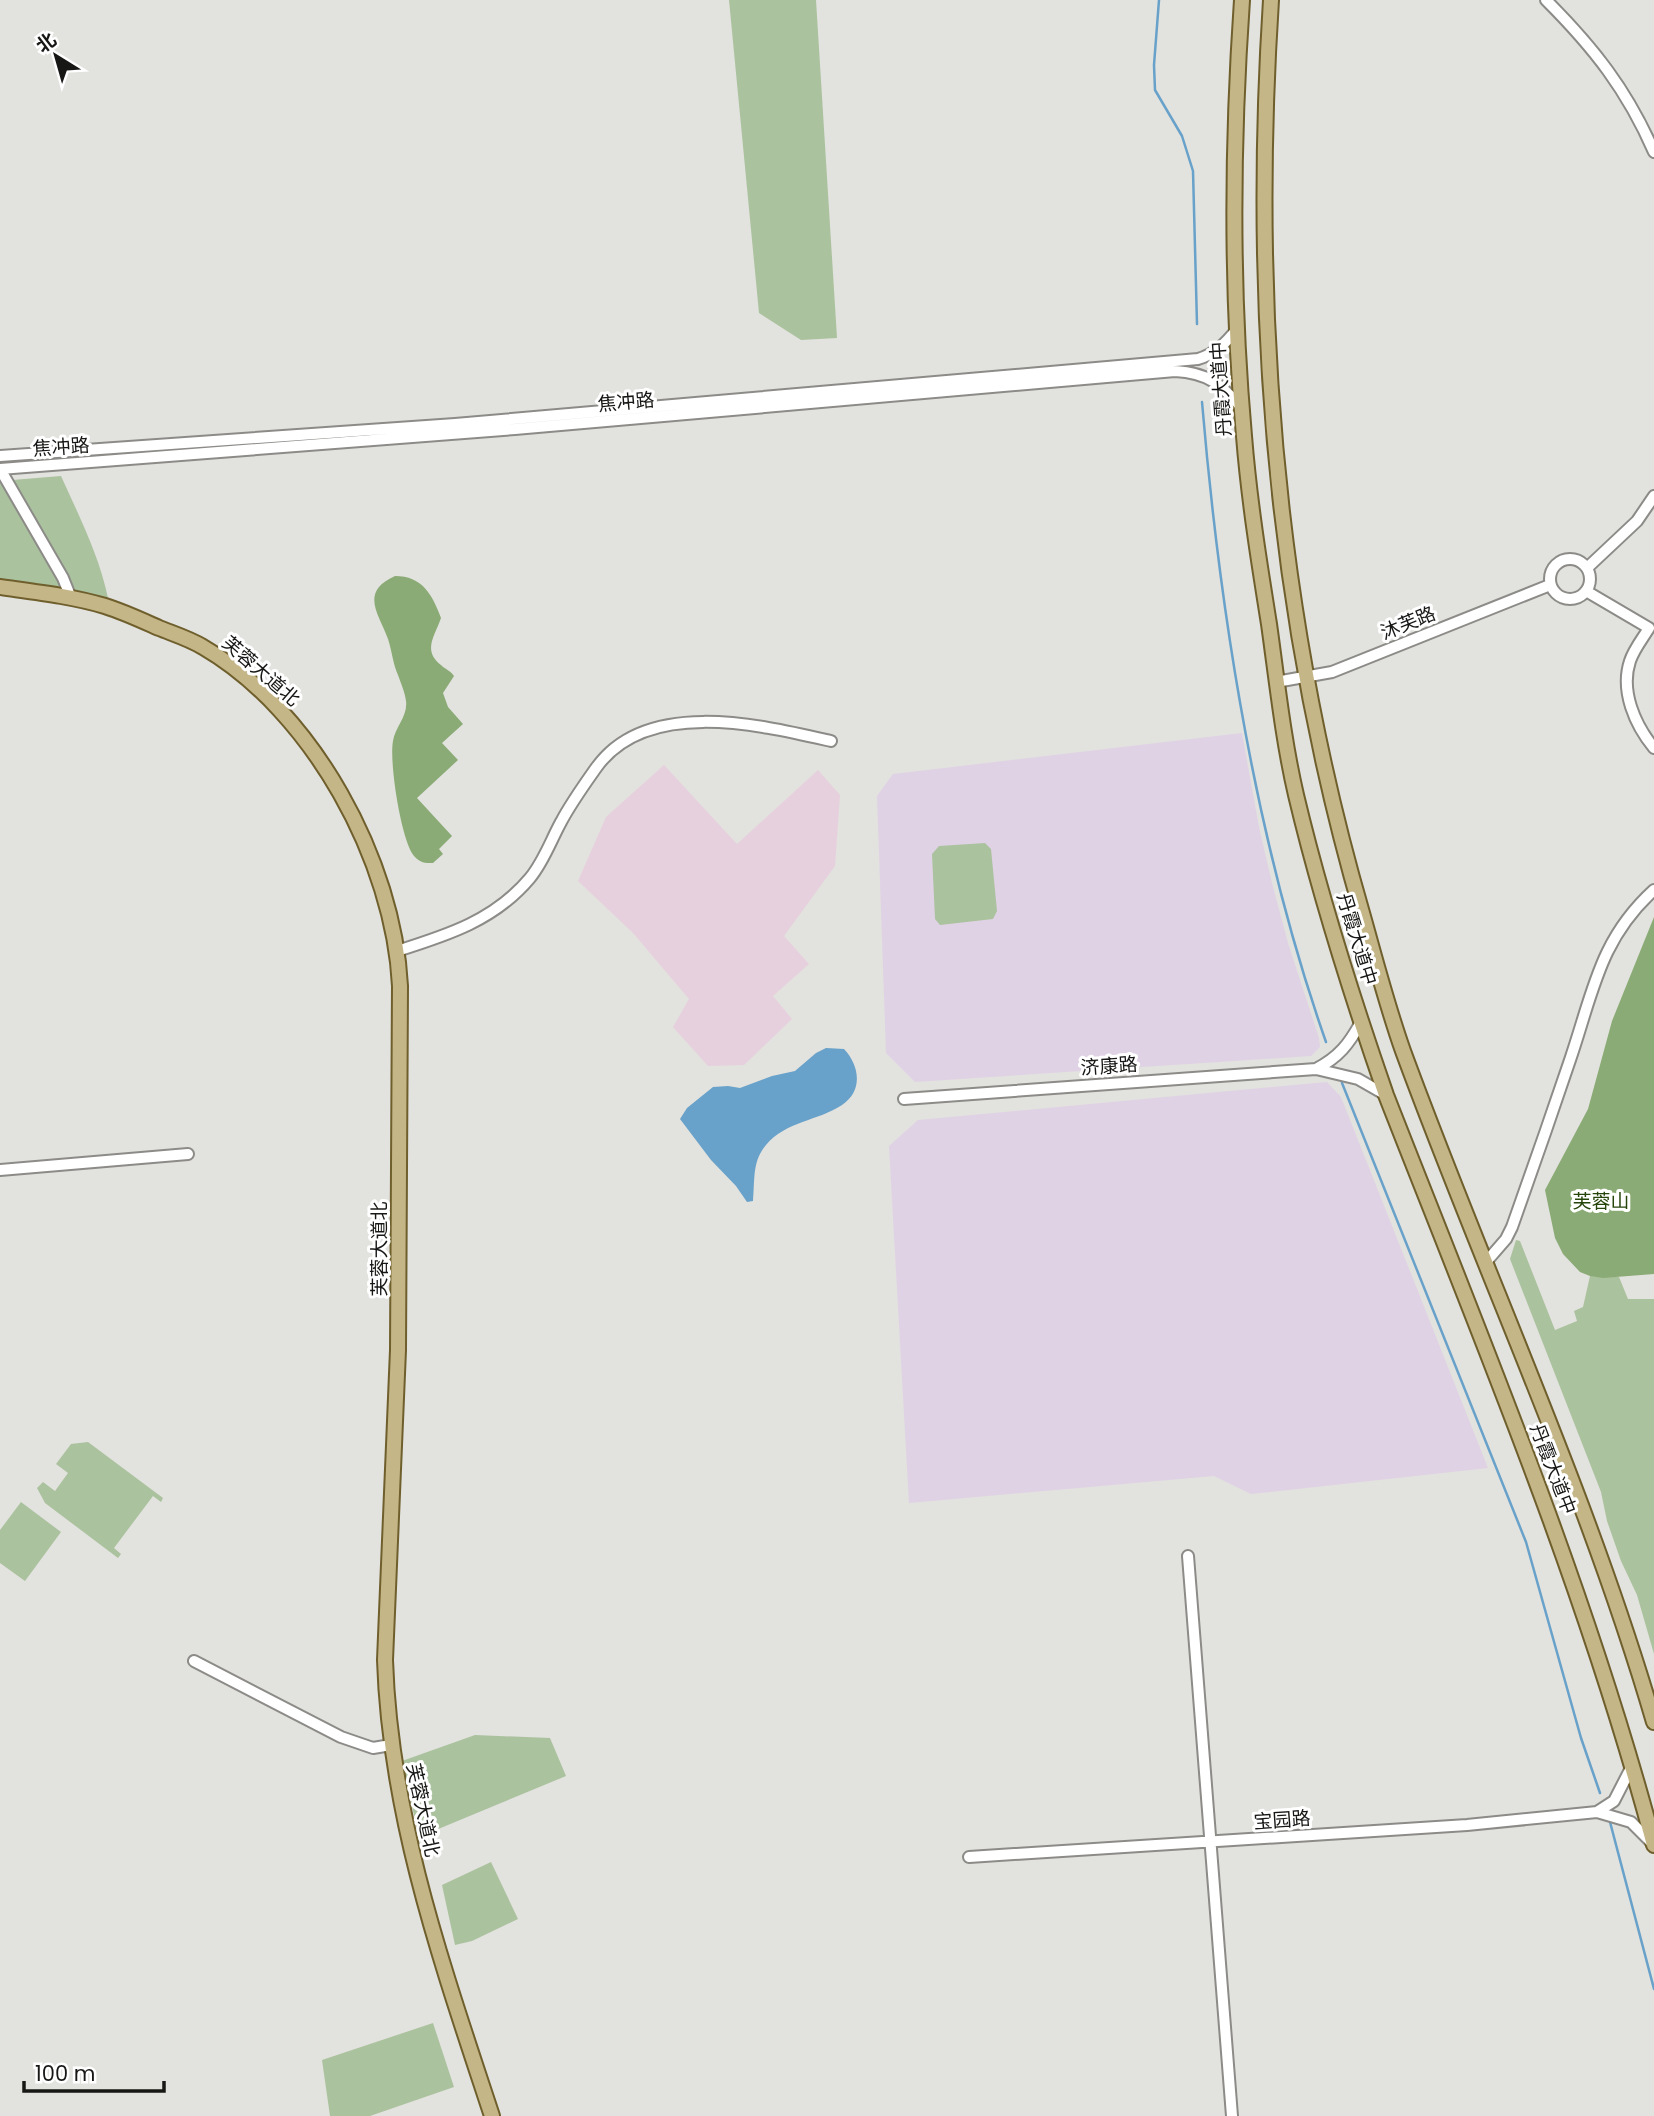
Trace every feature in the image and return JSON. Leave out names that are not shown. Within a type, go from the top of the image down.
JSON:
[{"type":"main road","name":"丹霞大道中","points":[[1242,0],[1236,134],[1237,329],[1242,408],[1251,507],[1276,682],[1297,796],[1361,1022],[1386,1095],[1558,1536],[1600,1657],[1654,1845]]},
{"type":"main road","name":"丹霞大道中","points":[[1271,0],[1267,57],[1264,220],[1273,434],[1295,623],[1328,788],[1402,1048],[1582,1509],[1635,1657],[1654,1721]]},
{"type":"main road","name":"芙蓉大道北","points":[[0,587],[71,598],[129,615],[203,647],[243,676],[288,720],[321,762],[361,836],[383,889],[397,951],[400,986],[398,1350],[385,1660],[386,1706],[414,1863],[440,1956],[492,2116]]},
{"type":"street","points":[[1546,0],[1596,53],[1639,118],[1654,152]]},
{"type":"street","name":"焦冲路","points":[[0,456],[455,424],[1188,360],[1213,353],[1237,329]]},
{"type":"street","name":"焦冲路","points":[[0,469],[515,429],[1175,371],[1195,373],[1212,380],[1242,408]]},
{"type":"street","points":[[0,469],[63,578],[71,598]]},
{"type":"street","points":[[1587,569],[1637,521],[1654,496]]},
{"type":"street","points":[[1565,560],[1577,560],[1587,569],[1590,580],[1586,591],[1576,598],[1563,598],[1553,591],[1550,585],[1554,566],[1565,560]]},
{"type":"street","name":"沐芙路","points":[[1276,682],[1332,672],[1550,585]]},
{"type":"street","points":[[1586,591],[1649,628],[1630,659],[1627,690],[1632,712],[1654,748]]},
{"type":"street","points":[[397,951],[458,931],[479,921],[511,898],[544,858],[563,819],[597,766],[611,751],[633,736],[689,723],[722,722],[744,723],[831,741]]},
{"type":"street","points":[[1486,1262],[1506,1239],[1512,1227],[1594,981],[1607,951],[1619,928],[1654,890]]},
{"type":"street","points":[[1316,1069],[1338,1056],[1361,1022]]},
{"type":"street","name":"济康路","points":[[904,1099],[1316,1069],[1358,1079],[1386,1095]]},
{"type":"street","points":[[0,1170],[188,1154]]},
{"type":"street","points":[[1188,1556],[1232,2116]]},
{"type":"street","points":[[194,1661],[341,1737],[373,1748],[391,1745]]},
{"type":"street","points":[[1597,1812],[1614,1801],[1633,1765]]},
{"type":"street","name":"宝园路","points":[[969,1857],[1467,1825],[1597,1812],[1631,1822],[1654,1845]]},
{"type":"shaded area","points":[[1242,733],[1272,883],[1319,1038],[1320,1047],[1311,1056],[915,1082],[886,1053],[877,796],[893,774]]},
{"type":"shaded area","points":[[664,765],[737,844],[818,770],[840,795],[835,866],[784,936],[809,964],[773,996],[792,1019],[744,1065],[708,1066],[673,1027],[689,999],[633,933],[578,881],[606,817]]},
{"type":"shaded area","points":[[1327,1082],[1341,1097],[1488,1468],[1251,1494],[1214,1476],[909,1503],[889,1146],[918,1120]]},
{"type":"green space","points":[[729,0],[816,0],[837,338],[801,340],[759,313]]},
{"type":"green space","points":[[61,476],[94,551],[108,598],[0,581],[0,481]]},
{"type":"green space","points":[[395,576],[419,583],[430,594],[438,609],[441,618],[432,643],[432,654],[454,676],[443,693],[448,707],[463,724],[442,743],[458,760],[417,798],[452,836],[439,849],[443,854],[433,863],[418,860],[409,847],[394,782],[393,741],[405,712],[406,701],[377,612],[375,596],[377,589],[384,582]]},
{"type":"green space","points":[[985,843],[991,849],[997,911],[993,919],[940,925],[935,919],[932,854],[939,846]]},
{"type":"green space","name":"芙蓉山","points":[[1654,917],[1654,1274],[1603,1278],[1590,1276],[1580,1272],[1563,1254],[1555,1238],[1545,1190],[1588,1109],[1612,1021]]},
{"type":"green space","points":[[1516,1240],[1520,1241],[1555,1330],[1577,1321],[1574,1311],[1583,1307],[1590,1276],[1619,1277],[1628,1299],[1654,1299],[1654,1654],[1637,1595],[1607,1521],[1601,1492],[1510,1259]]},
{"type":"green space","points":[[88,1442],[163,1498],[161,1502],[153,1496],[114,1548],[121,1554],[118,1558],[45,1503],[37,1488],[43,1482],[55,1491],[68,1473],[56,1464],[71,1444]]},
{"type":"green space","points":[[21,1502],[61,1532],[25,1581],[0,1563],[0,1530]]},
{"type":"green space","points":[[475,1735],[550,1738],[566,1776],[419,1837],[402,1761]]},
{"type":"green space","points":[[491,1862],[518,1919],[472,1941],[455,1945],[442,1885]]},
{"type":"green space","points":[[433,2023],[454,2087],[370,2116],[330,2116],[322,2060]]},
{"type":"water","points":[[826,1048],[844,1049],[849,1056],[857,1078],[853,1093],[842,1105],[783,1131],[766,1145],[756,1164],[753,1201],[747,1202],[680,1119],[687,1108],[713,1087],[740,1088],[795,1071]]},
{"type":"waterway","points":[[1159,0],[1154,65],[1155,90],[1182,136],[1193,171],[1197,324]]},
{"type":"waterway","points":[[1202,402],[1219,563],[1244,726],[1279,887],[1326,1042]]},
{"type":"waterway","points":[[1342,1083],[1526,1542],[1581,1738],[1600,1793]]},
{"type":"waterway","points":[[1610,1822],[1654,1989]]}]
